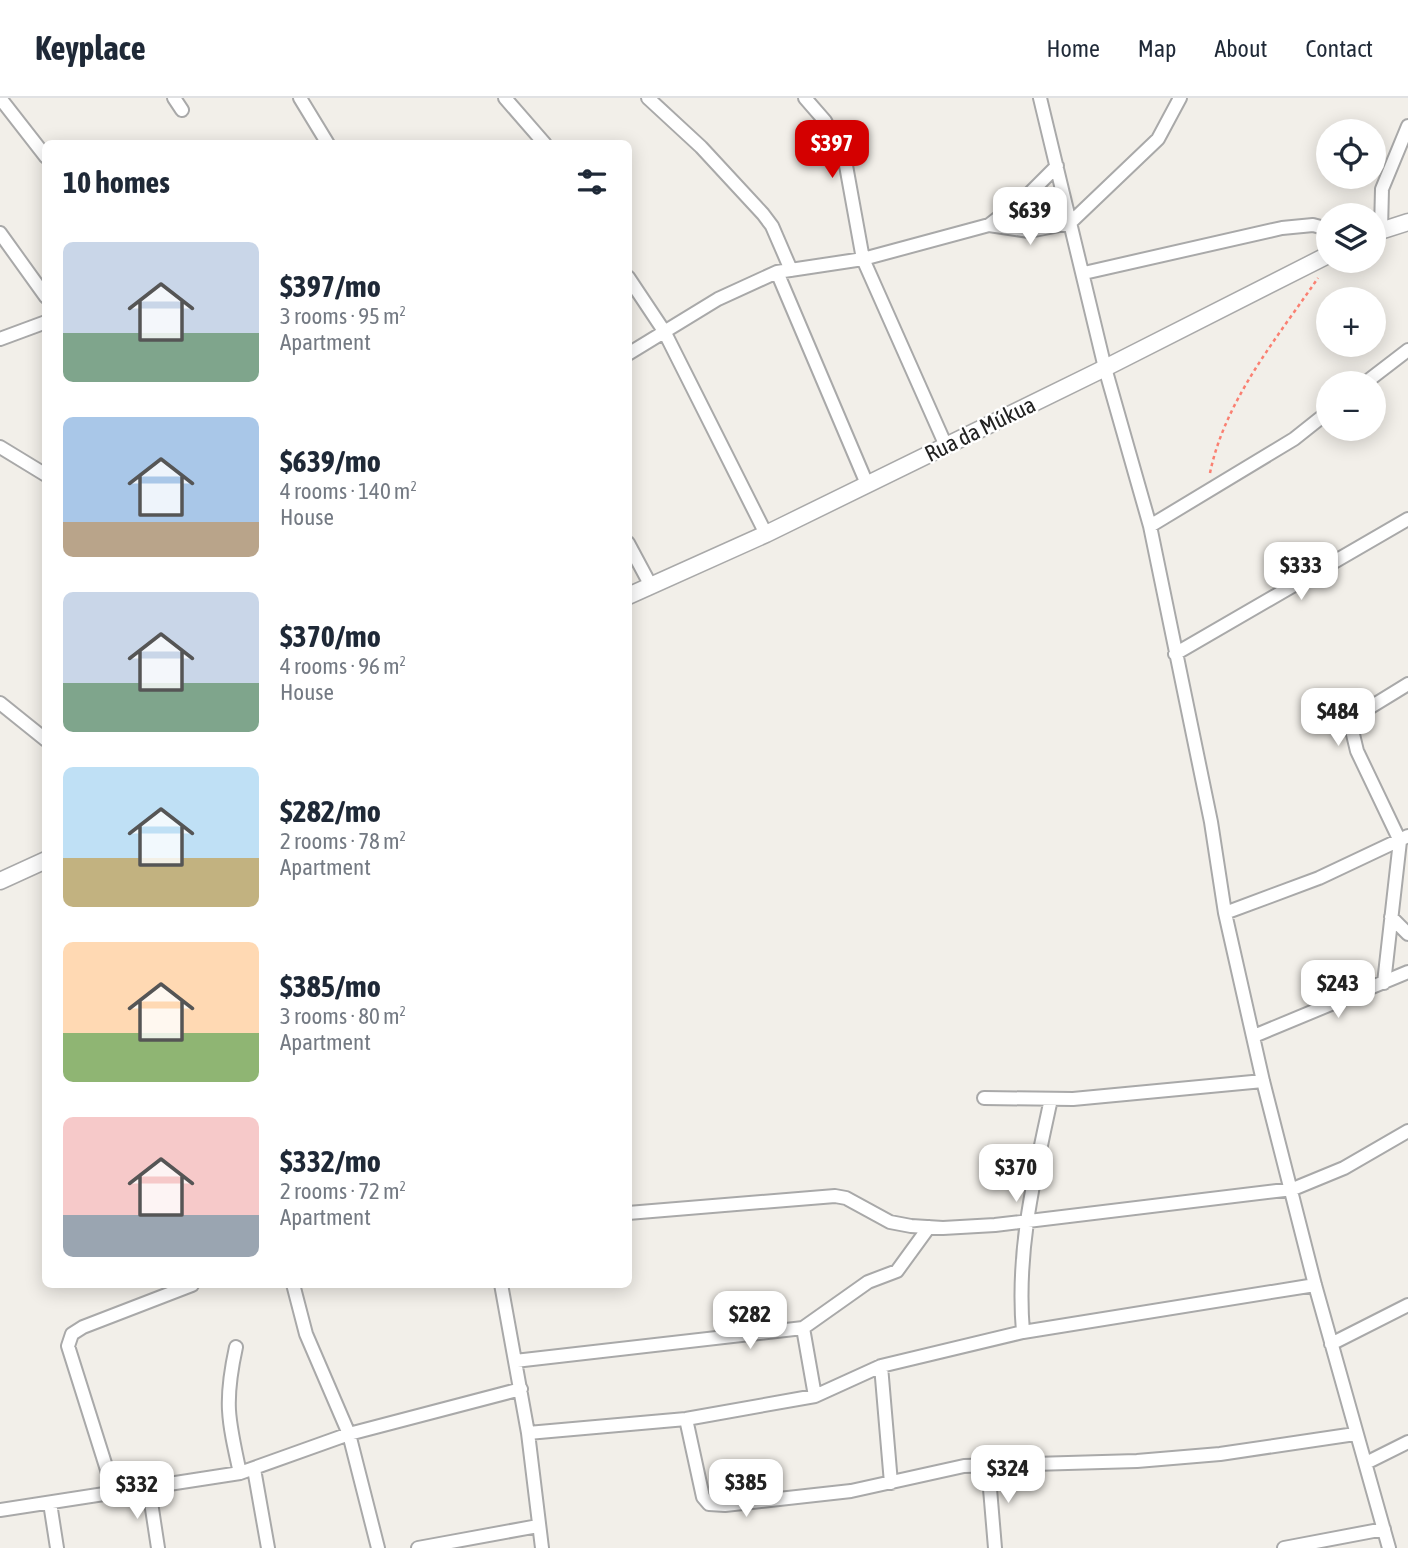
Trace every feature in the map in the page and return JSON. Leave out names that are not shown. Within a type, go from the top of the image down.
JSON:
[{"type":"street","points":[[0,98],[42,152]]},
{"type":"street","points":[[174,98],[182,110]]},
{"type":"street","points":[[300,98],[326,140]]},
{"type":"street","points":[[505,98],[542,140]]},
{"type":"street","points":[[648,98],[701,147],[763,214],[772,226],[791,270]]},
{"type":"street","points":[[806,98],[825,121],[845,160],[863,258],[946,446]]},
{"type":"street","points":[[1040,98],[1105,369],[1150,526],[1211,822],[1225,913],[1264,1081],[1315,1285],[1389,1548]]},
{"type":"street","points":[[989,225],[1029,231],[1070,223],[1158,139],[1180,98]]},
{"type":"street","points":[[1381,203],[1382,189],[1408,126]]},
{"type":"street","points":[[632,351],[718,299],[777,272],[863,258],[989,225],[1028,195],[1057,166]]},
{"type":"street","points":[[1386,229],[1408,222]]},
{"type":"street","points":[[1084,273],[1282,228],[1316,226]]},
{"type":"street","points":[[0,233],[42,291]]},
{"type":"street","name":"Rua da Múkua","points":[[632,594],[766,534],[1105,369],[1316,261]]},
{"type":"street","points":[[777,272],[867,484]]},
{"type":"street","points":[[632,283],[664,331],[766,534]]},
{"type":"street","points":[[0,339],[42,323]]},
{"type":"street","points":[[1381,371],[1408,350]]},
{"type":"street","points":[[1150,526],[1294,439],[1316,422]]},
{"type":"street","points":[[0,447],[42,473]]},
{"type":"street","points":[[1175,654],[1408,519]]},
{"type":"street","points":[[632,550],[651,586]]},
{"type":"street","points":[[1384,983],[1404,838],[1357,751],[1351,726],[1364,713],[1408,684]]},
{"type":"street","points":[[0,703],[42,737]]},
{"type":"street","points":[[1225,913],[1319,878],[1404,838]]},
{"type":"street","points":[[0,881],[42,862]]},
{"type":"street","points":[[1391,917],[1408,934]]},
{"type":"street","points":[[1254,1036],[1408,972]]},
{"type":"street","points":[[984,1098],[1051,1099],[1264,1081]]},
{"type":"street","points":[[1023,1332],[1021,1277],[1025,1219],[1051,1099]]},
{"type":"street","points":[[632,1213],[835,1196],[846,1198],[890,1222],[929,1227],[995,1225],[1025,1219],[1293,1189],[1345,1168],[1408,1132]]},
{"type":"street","points":[[515,1361],[803,1328],[868,1282],[897,1271],[929,1227]]},
{"type":"street","points":[[528,1433],[686,1419],[815,1396],[881,1366],[1023,1332],[1315,1285]]},
{"type":"street","points":[[114,1492],[68,1346],[72,1335],[83,1327],[182,1288]]},
{"type":"street","points":[[294,1288],[306,1334],[349,1434],[378,1548]]},
{"type":"street","points":[[502,1288],[528,1433],[542,1548]]},
{"type":"street","points":[[1331,1344],[1408,1305]]},
{"type":"street","points":[[803,1328],[815,1396]]},
{"type":"street","points":[[236,1346],[227,1389],[228,1417],[240,1473]]},
{"type":"street","points":[[881,1366],[891,1483]]},
{"type":"street","points":[[0,1510],[240,1473],[349,1434],[521,1389]]},
{"type":"street","points":[[686,1419],[699,1486],[709,1504],[851,1491],[964,1466],[1206,1455],[1355,1434]]},
{"type":"street","points":[[1366,1463],[1408,1442]]},
{"type":"street","points":[[988,1465],[995,1548]]},
{"type":"street","points":[[254,1469],[268,1548]]},
{"type":"street","points":[[149,1489],[158,1548]]},
{"type":"street","points":[[50,1503],[57,1548]]},
{"type":"street","points":[[418,1548],[538,1526]]},
{"type":"street","points":[[1283,1548],[1384,1529]]},
{"type":"path","points":[[1206,492],[1220,435],[1261,361],[1321,273]]}]
